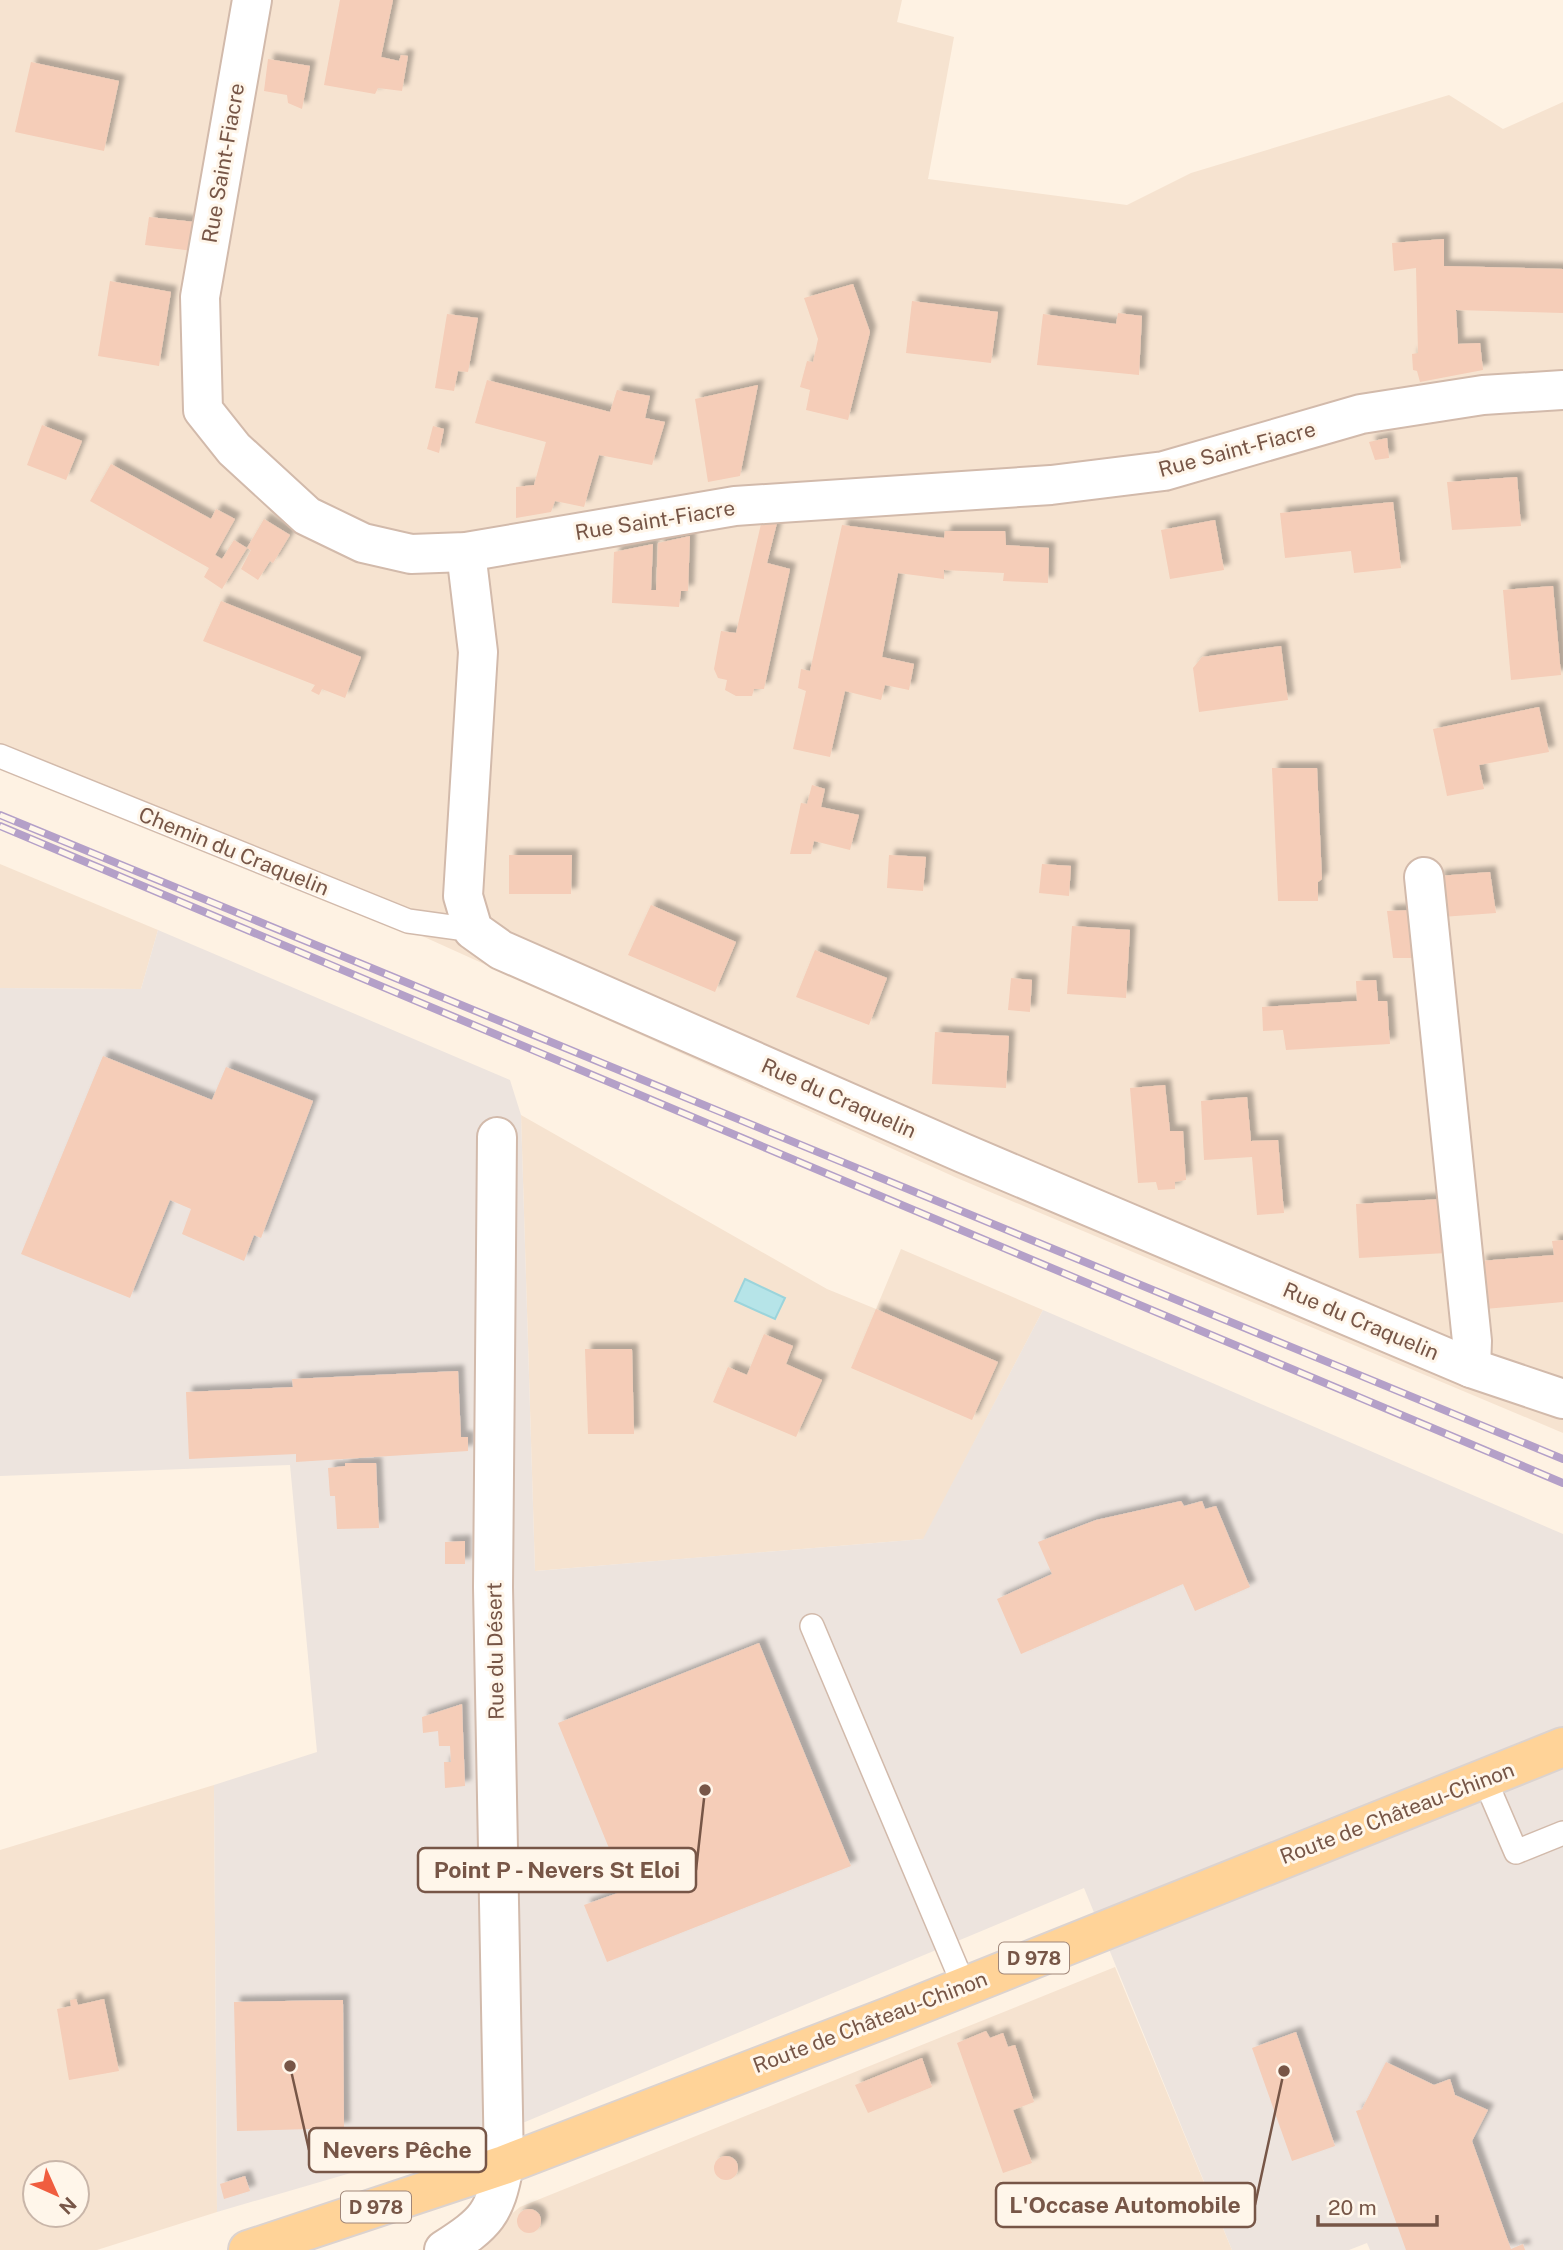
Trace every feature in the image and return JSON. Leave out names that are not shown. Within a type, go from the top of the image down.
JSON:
[{"type":"main road","name":"Route de Château-Chinon","points":[[248,2250],[504,2165],[964,1986],[1563,1747]]},
{"type":"street","name":"Rue Saint-Fiacre","points":[[252,0],[201,297],[203,410],[234,449],[307,516],[363,543],[411,554],[466,552],[735,506],[1051,485],[1164,471],[1362,414],[1483,395],[1563,390]]},
{"type":"street","points":[[466,552],[478,652],[463,896],[473,930]]},
{"type":"street","points":[[1424,877],[1472,1340],[1471,1368]]},
{"type":"street","name":"Rue du Craquelin","points":[[473,930],[501,950],[538,967],[976,1158],[1471,1368],[1563,1399]]},
{"type":"street","name":"Rue du Désert","points":[[444,2250],[486,2218],[497,2200],[504,2165],[493,1587],[497,1137]]},
{"type":"lane","name":"Chemin du Craquelin","points":[[0,756],[408,921],[473,930]]},
{"type":"lane","points":[[812,1626],[964,1986]]},
{"type":"lane","points":[[1485,1780],[1516,1852],[1563,1833]]},
{"type":"shaded area","points":[[0,0],[902,0],[897,22],[954,37],[928,179],[1127,205],[1191,173],[1449,95],[1503,129],[1563,102],[1563,1433],[957,1178],[0,745]]},
{"type":"shaded area","points":[[0,864],[158,930],[141,989],[0,988]]},
{"type":"shaded area","points":[[158,930],[510,1080],[521,1115],[535,1571],[923,1539],[1043,1310],[1563,1534],[1563,2250],[1370,2250],[1367,2243],[1349,2250],[1232,2250],[1084,1888],[525,2122],[217,2212],[214,1785],[317,1752],[290,1465],[0,1476],[0,988],[141,989]]},
{"type":"shaded area","points":[[521,1115],[827,1289],[876,1309],[901,1249],[1043,1310],[924,1539],[535,1571]]},
{"type":"shaded area","points":[[214,1785],[217,2212],[97,2250],[0,2250],[0,1850]]},
{"type":"shaded area","points":[[1115,1967],[1232,2250],[467,2250],[520,2207]]},
{"type":"water","points":[[745,1279],[785,1298],[775,1319],[735,1301]]},
{"type":"building","points":[[340,0],[393,0],[381,57],[399,61],[401,55],[408,56],[402,91],[378,88],[375,94],[324,85]]},
{"type":"building","points":[[268,59],[310,66],[302,109],[288,103],[287,95],[264,91]]},
{"type":"building","points":[[31,62],[119,81],[104,151],[15,132]]},
{"type":"building","points":[[149,217],[195,222],[193,251],[145,245]]},
{"type":"building","points":[[1444,239],[1444,266],[1563,269],[1563,313],[1456,310],[1458,344],[1480,343],[1483,370],[1420,382],[1417,371],[1413,370],[1412,354],[1418,353],[1416,268],[1394,271],[1392,243]]},
{"type":"building","points":[[110,281],[171,292],[159,366],[98,356]]},
{"type":"building","points":[[853,284],[870,332],[848,420],[806,410],[810,390],[800,387],[807,361],[813,362],[818,339],[804,298]]},
{"type":"building","points":[[912,301],[998,312],[991,363],[906,353]]},
{"type":"building","points":[[1118,313],[1142,316],[1139,375],[1037,365],[1043,314],[1116,324]]},
{"type":"building","points":[[447,314],[478,318],[468,372],[458,371],[454,391],[435,388]]},
{"type":"building","points":[[487,380],[610,412],[617,390],[650,396],[645,418],[665,422],[652,465],[599,455],[584,507],[555,501],[551,512],[516,518],[516,487],[534,485],[546,442],[475,423]]},
{"type":"building","points":[[758,385],[740,476],[708,482],[695,399]]},
{"type":"building","points":[[42,425],[82,441],[66,480],[27,465]]},
{"type":"building","points":[[433,426],[444,429],[439,453],[427,449]]},
{"type":"building","points":[[1387,438],[1389,458],[1375,460],[1369,442]]},
{"type":"building","points":[[111,464],[211,519],[216,509],[235,519],[215,555],[222,559],[234,540],[247,548],[222,589],[204,577],[209,568],[90,501]]},
{"type":"building","points":[[1517,477],[1521,526],[1452,530],[1447,482]]},
{"type":"building","points":[[1393,502],[1401,568],[1354,573],[1351,551],[1285,558],[1280,513]]},
{"type":"building","points":[[264,519],[290,535],[273,563],[270,561],[258,580],[241,569],[251,550],[247,548]]},
{"type":"building","points":[[1215,520],[1224,570],[1170,579],[1161,530]]},
{"type":"building","points":[[777,523],[767,563],[790,569],[764,689],[754,689],[752,696],[736,696],[725,690],[727,680],[718,678],[714,669],[721,631],[736,633],[761,524]]},
{"type":"building","points":[[842,525],[944,538],[945,531],[1005,531],[1006,545],[1049,548],[1048,583],[1003,581],[1004,573],[944,570],[944,579],[898,573],[882,657],[914,664],[909,690],[885,685],[881,700],[845,691],[830,757],[793,749],[806,691],[798,688],[801,669],[810,671]]},
{"type":"building","points":[[690,536],[688,591],[681,591],[679,607],[612,603],[614,552],[653,544],[651,590],[656,590],[658,543]]},
{"type":"building","points":[[1553,586],[1561,675],[1511,680],[1503,590]]},
{"type":"building","points":[[221,601],[361,657],[345,698],[322,689],[319,695],[311,691],[315,685],[203,641]]},
{"type":"building","points":[[1281,646],[1288,700],[1199,712],[1193,668],[1202,657]]},
{"type":"building","points":[[1539,707],[1549,752],[1479,765],[1484,789],[1447,796],[1433,729]]},
{"type":"building","points":[[1272,768],[1317,768],[1322,879],[1318,882],[1318,901],[1278,901]]},
{"type":"building","points":[[812,785],[825,789],[821,807],[859,815],[850,850],[814,841],[811,854],[790,854],[801,803],[807,804]]},
{"type":"building","points":[[509,855],[572,855],[571,894],[509,894]]},
{"type":"building","points":[[889,855],[926,857],[923,891],[887,888]]},
{"type":"building","points":[[1042,864],[1071,866],[1069,896],[1039,893]]},
{"type":"building","points":[[1490,872],[1496,913],[1442,917],[1438,876]]},
{"type":"building","points":[[651,905],[736,942],[715,992],[628,955]]},
{"type":"building","points":[[1412,910],[1417,958],[1393,958],[1387,911]]},
{"type":"building","points":[[1072,926],[1130,930],[1126,998],[1067,994]]},
{"type":"building","points":[[815,950],[887,978],[869,1025],[796,997]]},
{"type":"building","points":[[1011,978],[1032,980],[1030,1012],[1008,1010]]},
{"type":"building","points":[[1376,980],[1378,1001],[1387,1001],[1390,1044],[1286,1050],[1283,1030],[1263,1031],[1262,1007],[1357,1001],[1356,981]]},
{"type":"building","points":[[935,1032],[1009,1036],[1006,1088],[932,1084]]},
{"type":"building","points":[[103,1056],[212,1100],[226,1067],[313,1101],[261,1238],[254,1235],[244,1261],[182,1234],[191,1209],[170,1200],[130,1298],[21,1254]]},
{"type":"building","points":[[1165,1085],[1170,1131],[1183,1131],[1186,1180],[1175,1182],[1175,1189],[1158,1190],[1156,1182],[1138,1183],[1130,1088]]},
{"type":"building","points":[[1247,1097],[1251,1141],[1278,1140],[1284,1213],[1257,1215],[1252,1157],[1204,1160],[1201,1101]]},
{"type":"building","points":[[1442,1199],[1446,1253],[1359,1258],[1356,1204]]},
{"type":"building","points":[[1563,1240],[1563,1302],[1485,1309],[1480,1261],[1554,1255],[1552,1241]]},
{"type":"building","points":[[876,1309],[998,1362],[972,1420],[851,1368]]},
{"type":"building","points":[[764,1334],[793,1346],[786,1364],[822,1380],[796,1437],[713,1402],[728,1367],[747,1375]]},
{"type":"building","points":[[585,1349],[632,1349],[634,1434],[588,1434]]},
{"type":"building","points":[[458,1371],[461,1437],[468,1437],[468,1451],[296,1462],[296,1454],[189,1459],[186,1392],[293,1387],[292,1379]]},
{"type":"building","points":[[345,1463],[376,1463],[379,1528],[337,1529],[335,1496],[330,1496],[328,1468],[345,1466]]},
{"type":"building","points":[[1181,1501],[1184,1506],[1202,1501],[1205,1509],[1216,1506],[1250,1587],[1195,1611],[1183,1584],[1021,1654],[997,1599],[1052,1574],[1038,1542],[1096,1520]]},
{"type":"building","points":[[465,1541],[465,1564],[445,1564],[445,1542]]},
{"type":"building","points":[[759,1643],[851,1866],[607,1962],[584,1905],[626,1890],[558,1723]]},
{"type":"building","points":[[462,1704],[465,1786],[445,1788],[444,1762],[451,1762],[450,1746],[439,1746],[438,1731],[423,1733],[422,1717]]},
{"type":"building","points":[[76,1999],[78,2005],[104,1999],[119,2071],[69,2080],[57,2009],[71,2006],[70,2000]]},
{"type":"building","points":[[343,2000],[344,2128],[237,2131],[234,2002]]},
{"type":"building","points":[[986,2031],[990,2038],[1003,2033],[1008,2047],[1015,2045],[1034,2102],[1013,2110],[1032,2163],[1003,2173],[957,2043]]},
{"type":"building","points":[[1296,2032],[1335,2146],[1292,2161],[1252,2048]]},
{"type":"building","points":[[922,2058],[932,2087],[868,2113],[855,2085]]},
{"type":"building","points":[[1386,2062],[1434,2085],[1450,2079],[1455,2095],[1488,2110],[1472,2141],[1511,2249],[1523,2244],[1525,2250],[1406,2250],[1356,2111],[1362,2109]]},
{"type":"building","points":[[726,2156],[735,2159],[738,2168],[735,2177],[726,2180],[717,2177],[714,2168],[717,2159]]},
{"type":"building","points":[[245,2176],[250,2191],[224,2199],[220,2184]]},
{"type":"building","points":[[529,2209],[540,2216],[541,2221],[534,2232],[529,2233],[518,2226],[517,2221],[524,2210]]},
{"type":"railway","points":[[0,815],[1563,1459]]},
{"type":"railway","points":[[0,826],[1563,1483]]},
{"type":"place","name":"Point P - Nevers St Eloi","points":[[705,1790]]},
{"type":"place","name":"Nevers Pêche","points":[[290,2066]]},
{"type":"place","name":"L'Occase Automobile","points":[[1284,2071]]}]
